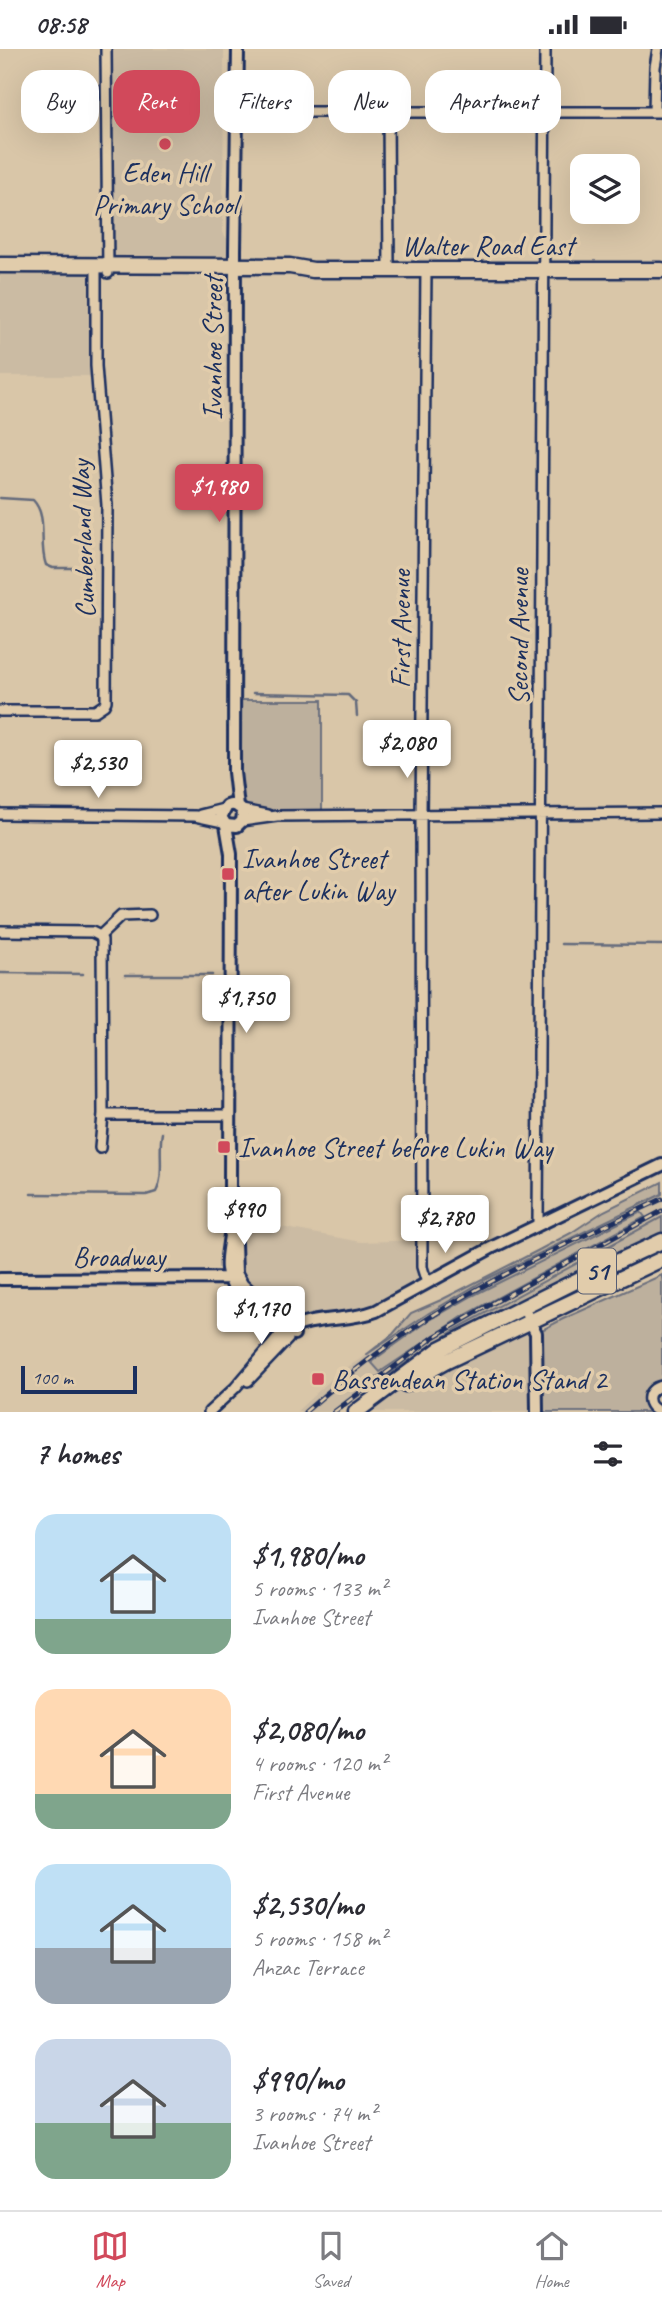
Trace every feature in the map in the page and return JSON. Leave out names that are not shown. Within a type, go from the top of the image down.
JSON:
[{"type":"main road","name":"Walter Road East","points":[[0,265],[102,269],[235,270],[290,266],[313,270],[662,270]]},
{"type":"main road","name":"Walter Road East","points":[[0,274],[102,269]]},
{"type":"main road","name":"51","points":[[356,1412],[440,1349],[662,1241]]},
{"type":"main road","name":"51","points":[[366,1412],[416,1377],[662,1259]]},
{"type":"street","name":"Cumberland Way","points":[[0,711],[95,711],[106,701],[107,505],[96,366],[102,269],[106,49]]},
{"type":"street","name":"Ivanhoe Street","points":[[237,70],[238,49]]},
{"type":"street","name":"Second Avenue","points":[[545,49],[545,70]]},
{"type":"street","points":[[561,112],[658,112],[655,67],[658,49]]},
{"type":"street","name":"Ivanhoe Street","points":[[233,1278],[230,1115],[231,854],[235,813],[236,133]]},
{"type":"street","points":[[388,133],[389,269]]},
{"type":"street","name":"Second Avenue","points":[[538,1225],[544,133]]},
{"type":"street","name":"First Avenue","points":[[426,269],[421,815],[422,1267],[427,1283]]},
{"type":"street","points":[[195,816],[231,827],[235,813]]},
{"type":"street","points":[[0,814],[195,816],[235,813],[277,816],[662,813]]},
{"type":"street","name":"Ivanhoe Street","points":[[225,823],[231,854]]},
{"type":"street","points":[[100,936],[121,916],[149,915]]},
{"type":"street","points":[[0,931],[92,932],[100,936],[103,944],[103,1115],[100,1148]]},
{"type":"street","points":[[103,1115],[230,1115]]},
{"type":"street","points":[[209,1412],[288,1334],[310,1322],[365,1315],[376,1311],[491,1248],[662,1165]]},
{"type":"street","points":[[233,1278],[236,1292],[288,1334]]},
{"type":"street","name":"Broadway","points":[[0,1279],[233,1278]]},
{"type":"street","points":[[523,1307],[536,1333],[537,1412]]},
{"type":"street","points":[[215,1412],[288,1334]]},
{"type":"street","points":[[661,1412],[654,1410],[649,1403],[649,1394],[652,1389],[662,1386]]},
{"type":"shaded area","name":"Eden Hill Primary School","points":[[106,49],[224,49],[224,70],[214,70],[214,133],[224,133],[223,233],[235,250],[235,266],[108,265]]},
{"type":"shaded area","points":[[0,274],[96,274],[97,376],[0,376]]},
{"type":"shaded area","points":[[234,700],[322,700],[322,816],[277,816],[242,810]]},
{"type":"shaded area","points":[[662,1182],[662,1194],[487,1279],[366,1355],[393,1334],[411,1313],[537,1251],[604,1211]]},
{"type":"shaded area","points":[[662,1194],[662,1217],[456,1329],[385,1377],[375,1388],[340,1412],[296,1412],[336,1375],[429,1313],[488,1279]],"holes":[[[644,1217],[462,1317],[380,1371],[372,1362],[430,1320],[472,1296],[593,1235]]]},
{"type":"shaded area","points":[[641,1212],[645,1217],[462,1317],[380,1372],[371,1362],[430,1320],[472,1296]]},
{"type":"shaded area","points":[[662,1217],[662,1237],[389,1381],[385,1377],[456,1329]]},
{"type":"shaded area","points":[[233,1218],[361,1242],[422,1240],[427,1283],[381,1309],[289,1329],[242,1284]]},
{"type":"shaded area","points":[[662,1275],[662,1386],[649,1394],[661,1412],[537,1412],[536,1333]]},
{"type":"shaded area","points":[[530,1321],[537,1412],[366,1412],[416,1377]]},
{"type":"waterway","points":[[0,498],[33,500],[38,507],[46,565],[53,568],[91,568]]},
{"type":"waterway","points":[[253,693],[348,695],[356,703],[357,716]]},
{"type":"waterway","points":[[561,944],[662,945]]},
{"type":"waterway","points":[[0,973],[83,974]]},
{"type":"waterway","points":[[125,975],[212,975]]},
{"type":"waterway","points":[[31,1194],[146,1195],[156,1192],[160,1178],[162,1133]]},
{"type":"railway","points":[[305,1412],[386,1347],[451,1304],[520,1267],[662,1199]]},
{"type":"railway","points":[[334,1412],[434,1337],[662,1211]]},
{"type":"place","name":"Eden Hill Primary School","points":[[165,144]]},
{"type":"place","name":"Ivanhoe Street after Lukin Way","points":[[228,874]]},
{"type":"place","name":"Ivanhoe Street before Lukin Way","points":[[224,1147]]},
{"type":"place","name":"Bassendean Station Stand 2","points":[[318,1379]]}]
